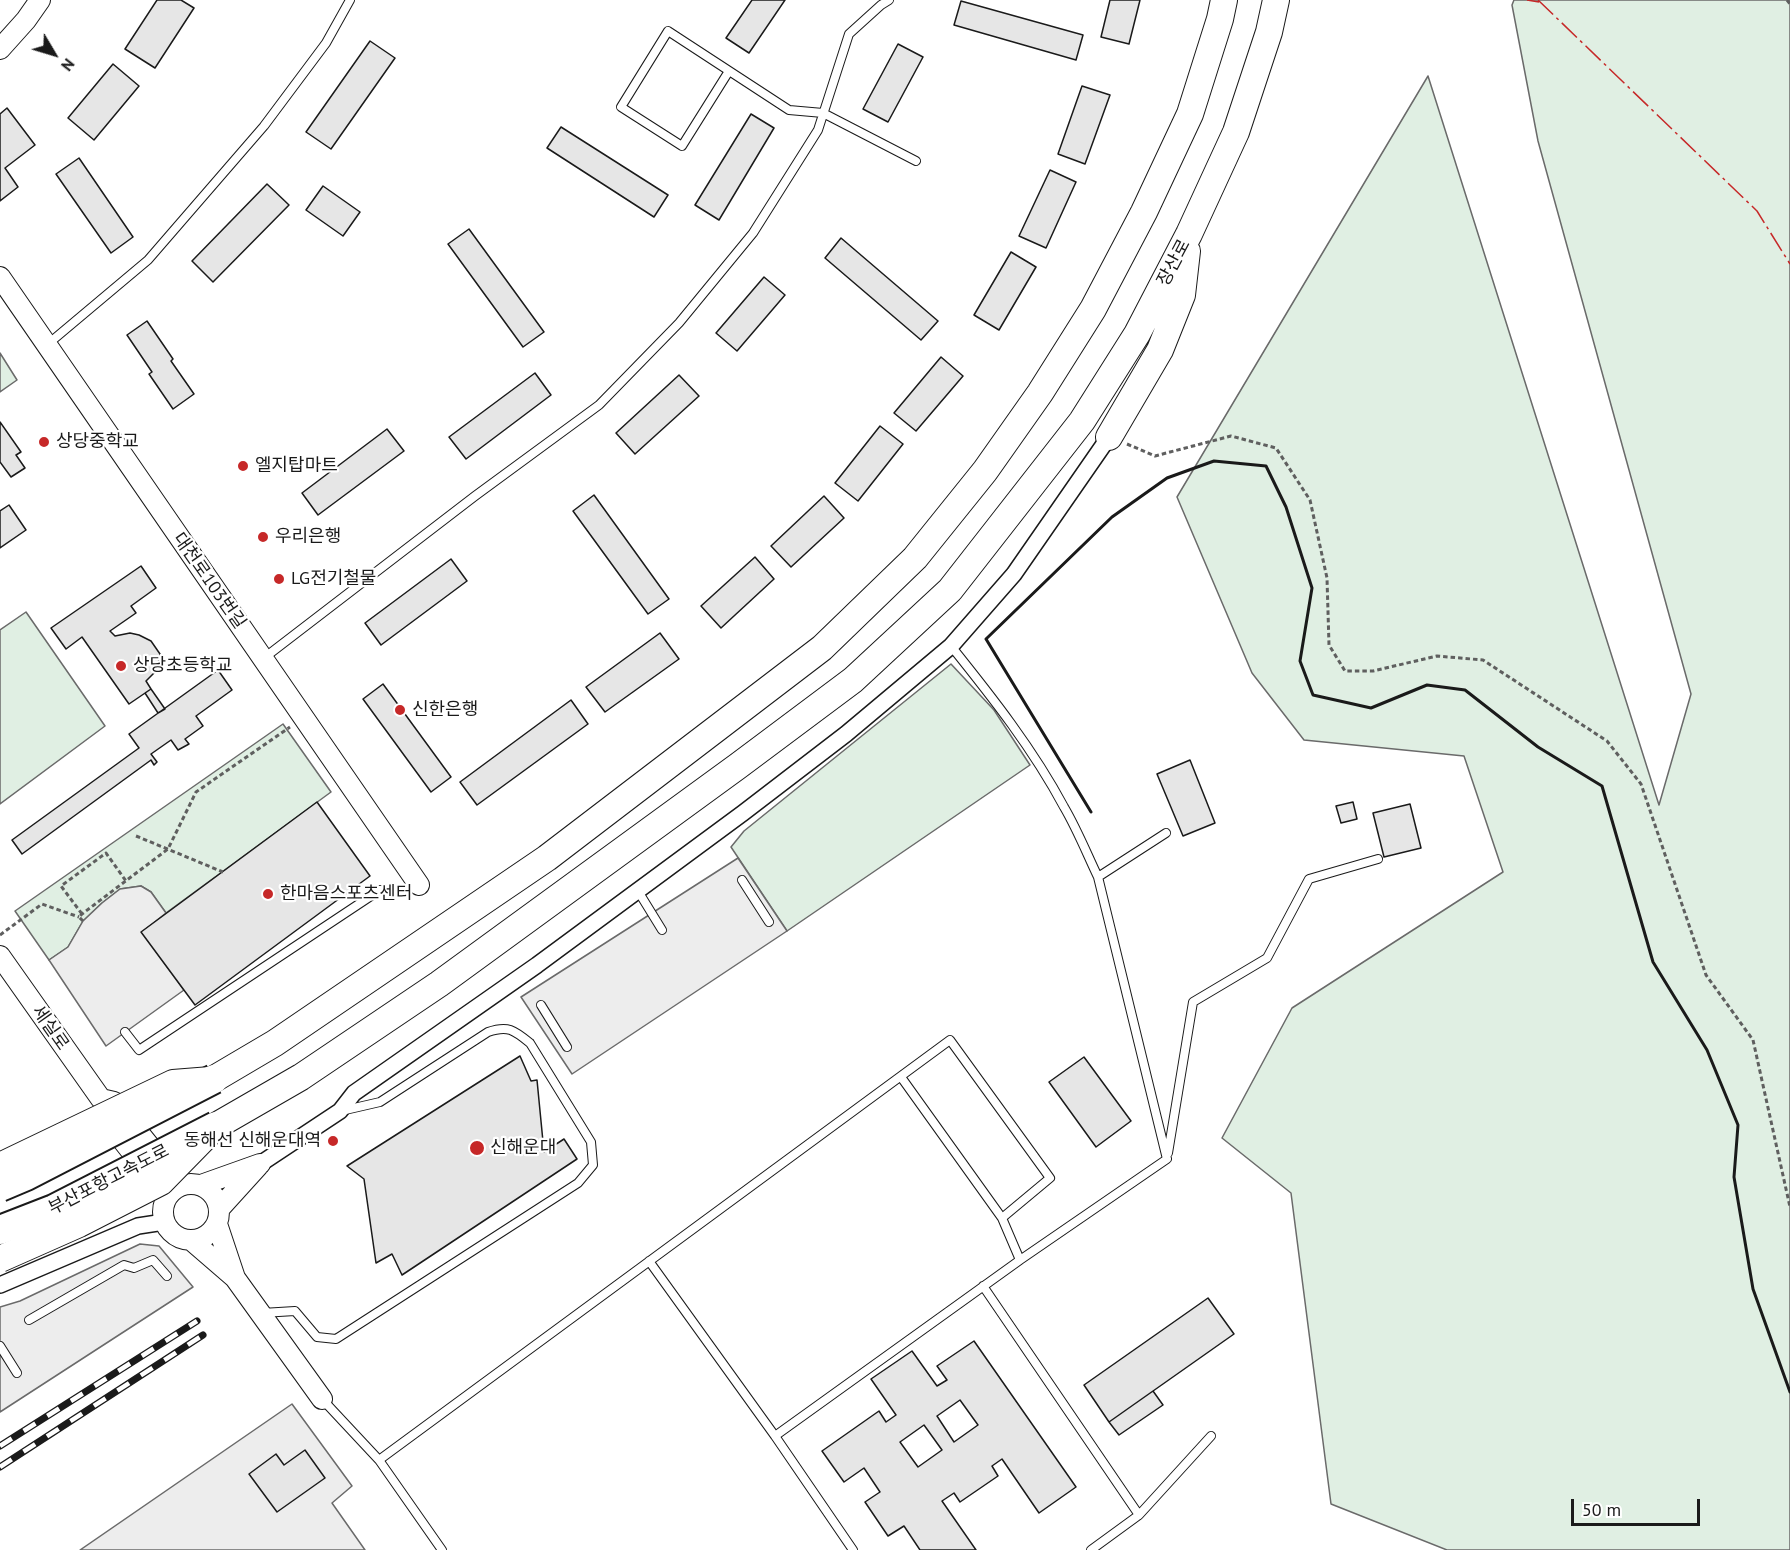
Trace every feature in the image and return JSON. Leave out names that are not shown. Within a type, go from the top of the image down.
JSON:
[{"type":"highway","points":[[0,1187],[26,1176],[214,1079],[275,1043],[547,858],[822,648],[915,558],[985,471],[1040,393],[1093,309],[1144,212],[1190,114],[1224,0]]},
{"type":"highway","name":"장산로","points":[[0,1259],[79,1224],[162,1182],[216,1126],[301,1077],[439,984],[853,680],[950,590],[1082,421],[1137,334],[1189,234],[1236,132],[1269,32],[1276,0]]},
{"type":"highway","points":[[1109,437],[1160,350],[1182,295],[1189,234]]},
{"type":"highway","points":[[0,1166],[173,1083],[214,1079]]},
{"type":"highway","name":"부산포항고속도로","points":[[0,1230],[54,1209],[216,1126]]},
{"type":"street","points":[[0,50],[40,0]]},
{"type":"street","name":"대천로103번길","points":[[0,277],[419,885]]},
{"type":"street","points":[[322,1399],[235,1278],[191,1240],[174,1235],[164,1222],[163,1204],[174,1191],[188,1184],[201,1185],[260,1164],[340,1112],[354,1093],[537,965],[846,734],[951,646],[1014,574],[1109,437]]},
{"type":"street","name":"세실로","points":[[0,956],[101,1099],[114,1102],[174,1191]]},
{"type":"street","points":[[191,1240],[206,1236],[218,1216],[260,1164]]},
{"type":"street","points":[[201,1185],[214,1195],[235,1278]]},
{"type":"street","points":[[0,1285],[138,1226],[164,1222]]},
{"type":"lane","points":[[47,346],[156,251],[264,126],[326,43],[350,0]]},
{"type":"lane","points":[[263,659],[475,496],[599,405],[679,323],[753,233],[818,130],[849,34],[880,2],[889,0]]},
{"type":"lane","points":[[729,71],[682,146],[621,107],[668,31],[789,110],[823,113],[916,161]]},
{"type":"lane","points":[[951,646],[996,702],[1031,753],[1065,807],[1098,877],[1167,1159]]},
{"type":"lane","points":[[1098,877],[1166,833]]},
{"type":"lane","points":[[775,1436],[983,1286],[1167,1159],[1193,1002],[1267,958],[1309,879],[1378,859]]},
{"type":"lane","points":[[742,880],[769,922]]},
{"type":"lane","points":[[125,1032],[139,1050],[380,890]]},
{"type":"lane","points":[[638,891],[662,930]]},
{"type":"lane","points":[[541,1005],[567,1047]]},
{"type":"lane","points":[[261,1313],[295,1311],[317,1337],[336,1339],[578,1183],[593,1165],[591,1142],[530,1043],[516,1032],[501,1028],[488,1032],[380,1102],[340,1112]]},
{"type":"lane","points":[[379,1460],[950,1040],[1050,1178],[1002,1218]]},
{"type":"lane","points":[[901,1077],[1002,1218],[1020,1260]]},
{"type":"lane","points":[[29,1320],[124,1265],[134,1268],[153,1260],[167,1276]]},
{"type":"lane","points":[[649,1262],[775,1436],[853,1550]]},
{"type":"lane","points":[[983,1286],[1139,1515]]},
{"type":"lane","points":[[0,1347],[17,1373]]},
{"type":"lane","points":[[322,1399],[379,1460],[442,1550]]},
{"type":"lane","points":[[1091,1550],[1139,1515],[1211,1436]]},
{"type":"path","points":[[1787,0],[1790,4]]},
{"type":"path","points":[[1109,437],[1155,456],[1231,436],[1276,448],[1310,500],[1327,578],[1329,645],[1345,670],[1373,672],[1437,656],[1483,660],[1607,741],[1641,784],[1706,975],[1753,1040],[1790,1207]]},
{"type":"path","points":[[81,916],[168,849],[196,792],[303,718]]},
{"type":"path","points":[[136,836],[223,872]]},
{"type":"path","points":[[83,921],[61,886],[106,853],[126,881]]},
{"type":"path","points":[[0,935],[42,904],[81,916]]},
{"type":"green space","points":[[1514,0],[1790,0],[1790,1550],[1447,1550],[1331,1504],[1291,1193],[1222,1138],[1292,1008],[1503,872],[1464,756],[1304,740],[1252,673],[1177,497],[1428,76],[1659,805],[1691,694],[1538,141],[1512,5]]},
{"type":"green space","points":[[0,353],[17,380],[0,392]]},
{"type":"green space","points":[[26,612],[105,726],[0,804],[0,630]]},
{"type":"green space","points":[[951,664],[994,710],[1030,765],[787,931],[731,847],[744,831]]},
{"type":"green space","points":[[283,724],[331,792],[166,913],[151,892],[141,886],[120,889],[83,921],[68,947],[49,960],[15,911]]},
{"type":"shaded area","points":[[738,858],[787,931],[572,1074],[521,997]]},
{"type":"shaded area","points":[[141,886],[151,892],[166,913],[142,932],[184,990],[106,1046],[49,960],[68,947],[83,921],[102,903],[120,889]]},
{"type":"shaded area","points":[[140,1244],[159,1246],[193,1287],[0,1412],[0,1307],[20,1301]]},
{"type":"shaded area","points":[[292,1404],[352,1486],[332,1503],[365,1550],[80,1550]]},
{"type":"building","points":[[157,0],[181,0],[194,8],[155,68],[125,49]]},
{"type":"building","points":[[752,0],[785,0],[749,53],[726,38]]},
{"type":"building","points":[[1110,0],[1140,0],[1129,44],[1101,37]]},
{"type":"building","points":[[961,1],[1083,35],[1076,60],[954,25]]},
{"type":"building","points":[[370,41],[395,58],[331,149],[306,132]]},
{"type":"building","points":[[898,44],[923,57],[888,122],[863,109]]},
{"type":"building","points":[[113,64],[139,86],[94,140],[68,118]]},
{"type":"building","points":[[1082,86],[1110,95],[1085,164],[1058,154]]},
{"type":"building","points":[[7,108],[35,145],[5,168],[18,187],[0,201],[0,114]]},
{"type":"building","points":[[751,114],[774,128],[719,220],[695,205]]},
{"type":"building","points":[[561,127],[668,195],[654,217],[547,148]]},
{"type":"building","points":[[79,158],[133,237],[111,253],[56,174]]},
{"type":"building","points":[[1050,170],[1076,182],[1046,248],[1019,236]]},
{"type":"building","points":[[267,184],[289,205],[213,282],[192,261]]},
{"type":"building","points":[[323,186],[360,212],[343,236],[306,210]]},
{"type":"building","points":[[469,229],[544,332],[523,347],[448,244]]},
{"type":"building","points":[[841,238],[938,321],[921,340],[825,258]]},
{"type":"building","points":[[1011,252],[1036,267],[999,330],[974,315]]},
{"type":"building","points":[[764,277],[785,295],[737,351],[716,333]]},
{"type":"building","points":[[147,321],[194,394],[173,409],[149,374],[152,372],[127,335]]},
{"type":"building","points":[[941,357],[963,376],[916,431],[894,413]]},
{"type":"building","points":[[535,373],[551,395],[466,459],[449,437]]},
{"type":"building","points":[[679,375],[699,396],[635,454],[616,433]]},
{"type":"building","points":[[0,422],[21,452],[16,455],[25,468],[11,477],[0,462]]},
{"type":"building","points":[[880,426],[903,444],[858,501],[835,483]]},
{"type":"building","points":[[387,429],[404,451],[318,515],[302,493]]},
{"type":"building","points":[[594,495],[669,599],[648,614],[573,511]]},
{"type":"building","points":[[824,496],[844,518],[791,567],[771,546]]},
{"type":"building","points":[[9,505],[26,530],[0,548],[0,511]]},
{"type":"building","points":[[755,557],[774,579],[721,628],[701,606]]},
{"type":"building","points":[[451,559],[467,581],[381,645],[365,623]]},
{"type":"building","points":[[141,566],[156,588],[131,606],[136,613],[110,631],[115,636],[130,633],[139,635],[151,641],[160,654],[156,671],[146,681],[151,689],[129,704],[82,637],[66,649],[51,628]]},
{"type":"building","points":[[660,633],[679,659],[605,712],[586,687]]},
{"type":"building","points":[[218,670],[232,690],[196,716],[203,726],[185,739],[189,744],[178,750],[171,740],[151,754],[157,762],[154,765],[151,760],[22,854],[12,840],[139,748],[129,734]]},
{"type":"building","points":[[383,684],[451,777],[431,792],[363,699]]},
{"type":"building","points":[[151,689],[165,709],[158,713],[145,693]]},
{"type":"building","points":[[571,700],[588,724],[477,805],[460,782]]},
{"type":"building","points":[[1190,760],[1215,823],[1183,836],[1157,774]]},
{"type":"building","name":"한마음스포츠센터","points":[[317,802],[370,876],[195,1005],[141,932]]},
{"type":"building","points":[[1353,802],[1357,819],[1341,823],[1336,806]]},
{"type":"building","points":[[1410,804],[1421,848],[1384,857],[1373,813]]},
{"type":"building","points":[[520,1056],[531,1081],[537,1080],[544,1152],[564,1139],[577,1159],[402,1275],[392,1254],[376,1263],[364,1179],[347,1166]]},
{"type":"building","points":[[1084,1057],[1131,1121],[1096,1147],[1049,1082]]},
{"type":"building","points":[[1208,1298],[1234,1334],[1109,1422],[1084,1385]]},
{"type":"building","points":[[974,1341],[1076,1487],[1039,1513],[1002,1459],[992,1466],[998,1476],[960,1502],[954,1493],[942,1501],[976,1550],[920,1550],[904,1526],[888,1536],[865,1502],[880,1492],[864,1468],[844,1482],[822,1451],[879,1411],[886,1422],[896,1415],[871,1379],[912,1351],[937,1386],[947,1380],[937,1366]],"holes":[[[960,1400],[978,1425],[954,1442],[937,1416]],[[924,1425],[942,1450],[918,1467],[900,1442]]]},
{"type":"building","points":[[1153,1391],[1163,1405],[1119,1435],[1109,1422]]},
{"type":"building","points":[[305,1450],[325,1478],[277,1512],[249,1474],[276,1454],[284,1465]]},
{"type":"railway","points":[[0,1446],[197,1321]]},
{"type":"railway","points":[[0,1467],[203,1335]]},
{"type":"wall","points":[[1091,812],[986,639],[1112,517],[1167,478],[1214,461],[1266,466],[1286,507],[1312,588],[1300,661],[1313,695],[1371,708],[1427,685],[1465,690],[1538,747],[1602,786],[1653,962],[1707,1050],[1738,1125],[1734,1177],[1753,1289],[1790,1392]]},
{"type":"power","points":[[1527,0],[1539,2]]},
{"type":"power","points":[[1538,0],[1757,211],[1790,264]]},
{"type":"place","name":"상당중학교","points":[[44,442]]},
{"type":"place","name":"엘지탑마트","points":[[243,466]]},
{"type":"place","name":"우리은행","points":[[263,537]]},
{"type":"place","name":"LG전기철물","points":[[279,579]]},
{"type":"place","name":"상당초등학교","points":[[121,666]]},
{"type":"place","name":"신한은행","points":[[400,710]]},
{"type":"place","name":"한마음스포츠센터","points":[[268,894]]},
{"type":"place","name":"동해선 신해운대역","points":[[333,1141]]},
{"type":"place","name":"신해운대","points":[[477,1148]]}]
